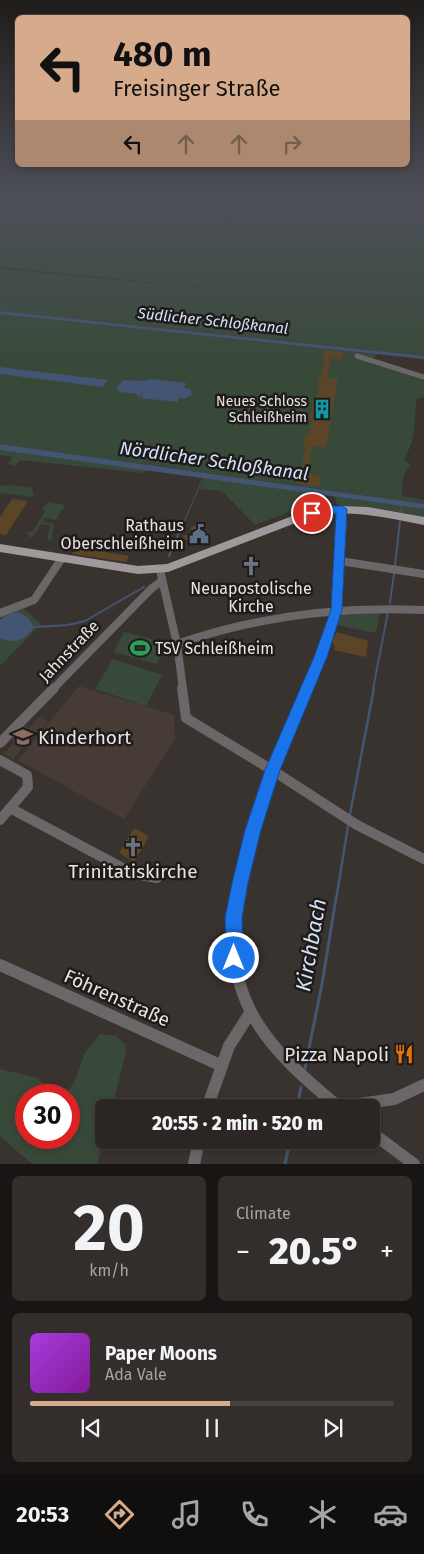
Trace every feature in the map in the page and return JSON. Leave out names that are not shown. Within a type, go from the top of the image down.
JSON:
[{"type":"main road","points":[[0,548],[161,575],[312,513],[328,509],[342,509],[424,520]]},
{"type":"street","points":[[357,356],[424,377]]},
{"type":"street","points":[[330,1099],[288,1064],[250,1013],[240,989],[234,958],[234,918],[247,852],[272,770],[317,666],[336,610],[342,509]]},
{"type":"street","points":[[0,613],[34,600],[62,558]]},
{"type":"street","points":[[340,562],[424,574]]},
{"type":"street","points":[[161,575],[177,644],[186,718],[357,824],[424,859]]},
{"type":"street","name":"Jahnstraße","points":[[0,743],[152,588],[161,575]]},
{"type":"street","points":[[177,644],[254,621],[296,613],[370,608],[424,610]]},
{"type":"street","points":[[0,760],[27,775],[28,788],[0,820]]},
{"type":"street","points":[[10,808],[134,874],[158,878]]},
{"type":"street","name":"Föhrenstraße","points":[[0,965],[220,1065]]},
{"type":"street","points":[[210,1099],[220,1065],[239,1028],[250,1013]]},
{"type":"street","points":[[380,1102],[396,1100],[410,1095],[424,1086]]},
{"type":"street","points":[[380,1139],[414,1164]]},
{"type":"street","points":[[194,1164],[197,1149]]},
{"type":"shaded area","points":[[79,686],[174,715],[175,739],[124,819],[18,760]]},
{"type":"shaded area","name":"Kinderhort","points":[[39,717],[48,722],[37,734],[35,733],[13,759],[4,753],[26,726],[29,728]]},
{"type":"green space","points":[[0,254],[424,254],[424,356],[0,311],[0,269],[246,292],[0,267]]},
{"type":"green space","points":[[0,314],[377,354],[373,360],[424,377],[424,397],[416,399],[413,437],[404,459],[411,465],[404,475],[402,496],[424,500],[424,504],[0,444]]},
{"type":"green space","points":[[0,449],[149,469],[144,473],[20,460],[15,466],[8,464],[12,457],[0,455]]},
{"type":"green space","points":[[205,477],[327,495],[325,498],[255,525],[222,491],[200,489]]},
{"type":"green space","points":[[10,485],[32,488],[34,497],[0,493],[0,486]]},
{"type":"green space","points":[[335,496],[424,509],[424,518],[340,506],[336,503]]},
{"type":"green space","points":[[48,502],[65,505],[56,520],[45,518],[43,522],[54,524],[51,541],[47,540],[50,525],[41,524],[33,537],[29,537],[27,532],[33,531],[45,511],[42,509]]},
{"type":"green space","points":[[22,607],[41,624],[0,666],[0,613]]},
{"type":"green space","points":[[380,612],[376,633],[337,625],[340,617],[344,614]]},
{"type":"green space","name":"TSV Schleißheim","points":[[124,632],[167,643],[157,664],[114,652]]},
{"type":"green space","points":[[113,659],[162,675],[146,706],[95,689]]},
{"type":"green space","points":[[100,1034],[116,1036],[125,1044],[126,1052],[114,1099],[95,1099],[95,1149],[101,1149],[97,1164],[32,1164],[0,1136],[0,1069],[38,1078],[43,1084],[15,1084],[15,1149],[80,1149],[80,1084],[73,1084],[85,1053]]},
{"type":"water","points":[[0,311],[424,356],[424,359],[0,314]]},
{"type":"water","points":[[0,367],[108,380],[103,387],[0,374]]},
{"type":"water","points":[[151,379],[186,383],[184,387],[190,389],[192,394],[186,398],[179,398],[177,402],[141,398],[143,392],[139,397],[137,394],[120,392],[116,389],[123,380],[143,381]]},
{"type":"water","points":[[0,444],[424,504],[424,509],[0,450]]},
{"type":"water","points":[[18,612],[28,618],[34,627],[20,640],[11,641],[0,638],[0,620],[8,614]]},
{"type":"building","name":"Neues Schloss Schleißheim","points":[[324,350],[344,352],[342,359],[331,358],[327,378],[338,379],[326,447],[312,446],[307,474],[321,476],[319,486],[295,483],[297,472],[300,473],[306,445],[303,444],[306,434],[309,434],[312,421],[309,421],[314,397],[317,398],[320,386],[317,386],[319,377],[321,378],[325,358],[323,357]]},
{"type":"building","points":[[12,499],[28,501],[6,535],[0,534],[0,517]]},
{"type":"building","name":"Rathaus Oberschleißheim","points":[[201,523],[212,536],[190,545],[183,536],[193,532],[190,528]]},
{"type":"building","points":[[76,547],[129,556],[126,562],[72,554]]},
{"type":"building","points":[[337,632],[368,641],[366,657],[334,650],[335,646],[332,642]]},
{"type":"building","name":"Trinitatiskirche","points":[[134,828],[149,836],[134,862],[119,853]]},
{"type":"waterway","name":"Nördlicher Schloßkanal","points":[[184,522],[204,476]]},
{"type":"waterway","name":"Kirchbach","points":[[401,514],[402,504]]},
{"type":"waterway","points":[[169,556],[184,521]]},
{"type":"waterway","name":"Kirchbach","points":[[395,566],[400,521]]},
{"type":"waterway","name":"Kirchbach","points":[[390,603],[394,573]]},
{"type":"waterway","points":[[34,627],[68,625],[85,621],[144,587]]},
{"type":"waterway","name":"Kirchbach","points":[[373,689],[388,612]]},
{"type":"waterway","name":"Kirchbach","points":[[350,814],[374,688]]},
{"type":"waterway","name":"Kirchbach","points":[[336,900],[348,826]]},
{"type":"waterway","name":"Kirchbach","points":[[305,1068],[322,984],[336,898]]},
{"type":"waterway","name":"Kirchbach","points":[[299,1099],[301,1087]]},
{"type":"waterway","name":"Kirchbach","points":[[285,1164],[288,1149]]},
{"type":"place","name":"Neues Schloss Schleißheim","points":[[322,409]]},
{"type":"place","name":"Rathaus Oberschleißheim","points":[[199,534]]},
{"type":"place","name":"Neuapostolische Kirche","points":[[251,566]]},
{"type":"place","name":"TSV Schleißheim","points":[[140,648]]},
{"type":"place","name":"Kinderhort","points":[[23,737]]},
{"type":"place","name":"Trinitatiskirche","points":[[133,847]]},
{"type":"place","name":"Pizza Napoli","points":[[404,1054]]},
{"type":"route","points":[[234,958],[234,918],[240,883],[253,830],[272,770],[307,691],[336,610],[342,509],[328,509],[312,513]]},
{"type":"water label","name":"Südlicher Schloßkanal","points":[[213,321]]}]
